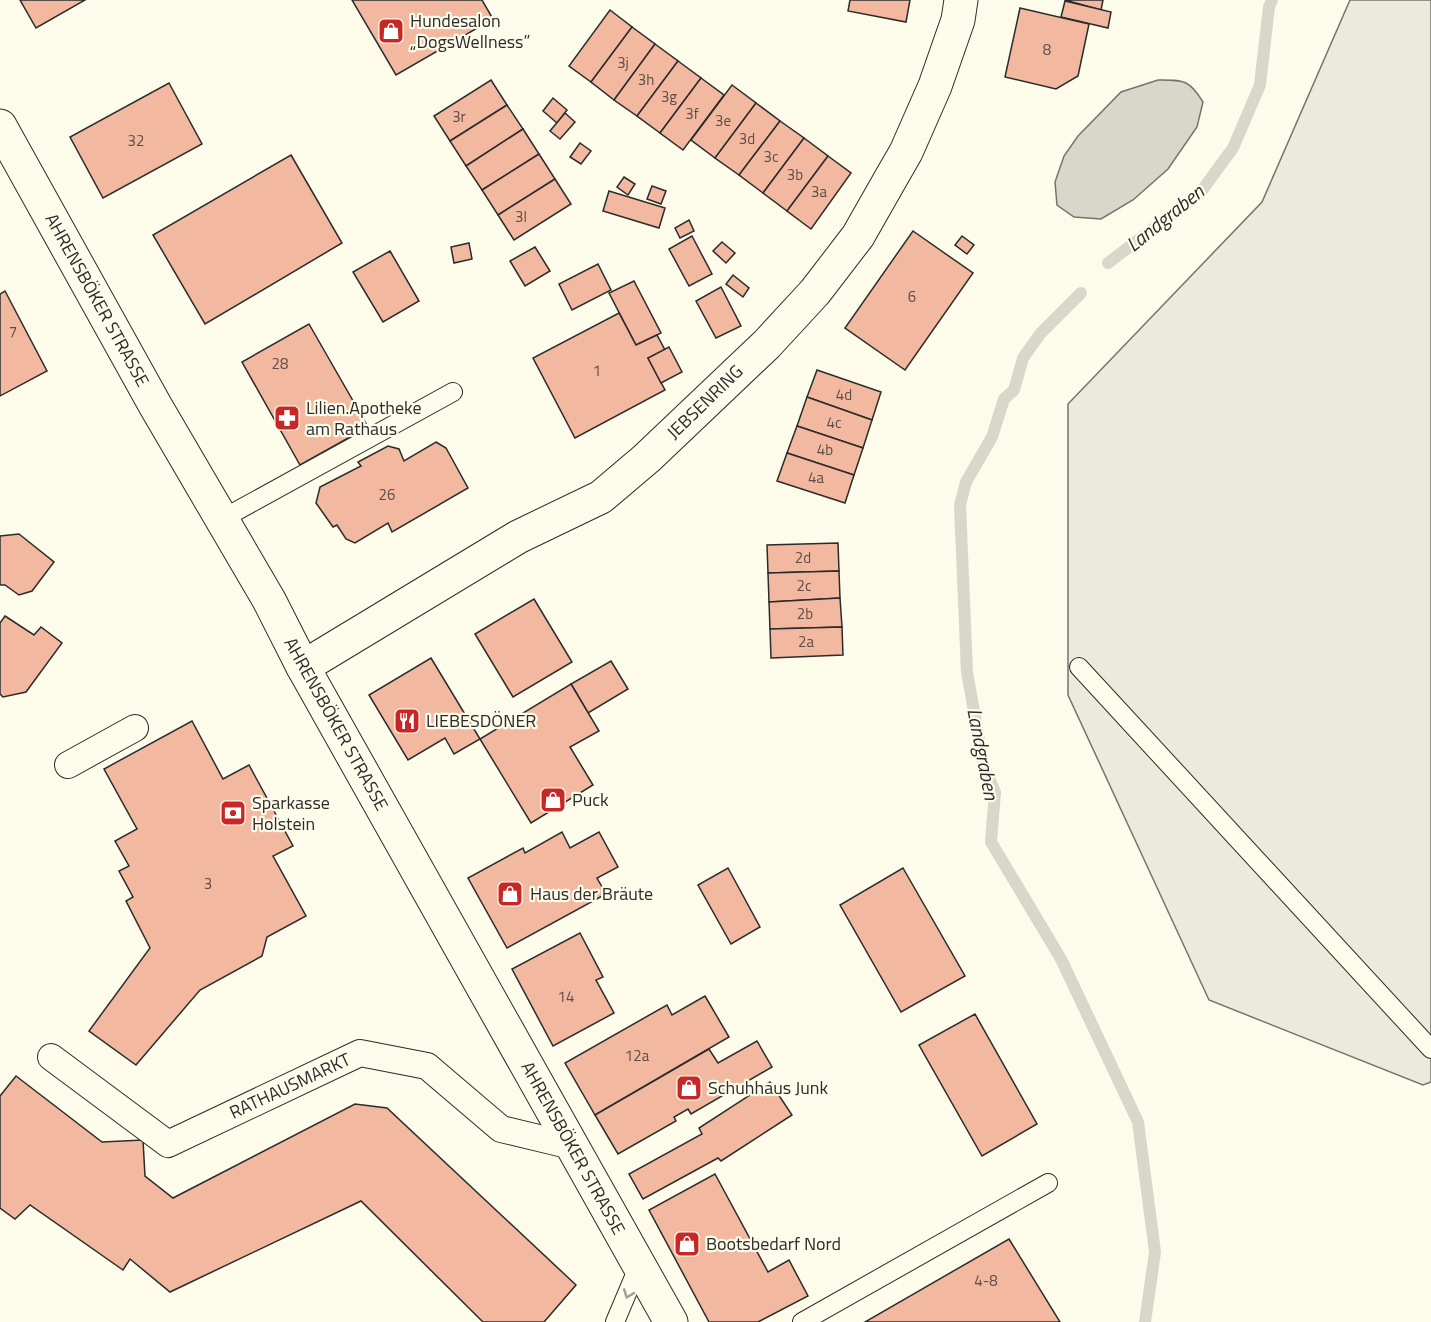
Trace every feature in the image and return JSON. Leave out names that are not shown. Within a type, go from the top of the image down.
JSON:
[{"type":"main road","name":"JEBSENRING","points":[[303,666],[518,537],[601,497],[647,458],[767,344],[815,292],[858,236],[906,152],[935,86],[958,20],[961,0]]},
{"type":"main road","name":"AHRENSBÖKER STRASSE","points":[[0,126],[268,600],[671,1322]]},
{"type":"street","points":[[68,765],[135,728]]},
{"type":"street","name":"RATHAUSMARKT","points":[[51,1057],[168,1144],[360,1053],[427,1066],[501,1129],[572,1146]]},
{"type":"lane","points":[[222,519],[453,392]]},
{"type":"lane","points":[[1079,667],[1431,1049]]},
{"type":"lane","points":[[802,1322],[1048,1183]]},
{"type":"lane","points":[[615,1322],[639,1265]]},
{"type":"shaded area","points":[[1350,0],[1431,0],[1431,1082],[1423,1085],[1209,1000],[1068,695],[1068,404],[1262,202]]},
{"type":"shaded area","points":[[1158,80],[1185,82],[1194,89],[1203,102],[1197,127],[1168,169],[1133,200],[1101,219],[1074,217],[1057,205],[1055,182],[1064,156],[1078,136],[1121,92]]},
{"type":"building","points":[[20,0],[85,0],[36,28]]},
{"type":"building","points":[[352,0],[482,0],[493,19],[396,75]]},
{"type":"building","points":[[850,0],[910,0],[906,22],[848,11]]},
{"type":"building","points":[[1065,0],[1103,0],[1101,10]]},
{"type":"building","points":[[1065,1],[1111,12],[1108,28],[1061,17]]},
{"type":"building","points":[[1020,8],[1089,24],[1078,76],[1056,89],[1005,77]]},
{"type":"building","points":[[610,10],[632,27],[591,82],[569,66]]},
{"type":"building","points":[[632,27],[655,44],[614,100],[591,82]]},
{"type":"building","points":[[655,44],[678,61],[637,116],[614,100]]},
{"type":"building","points":[[678,61],[701,78],[660,133],[637,116]]},
{"type":"building","points":[[701,78],[724,95],[683,150],[660,133]]},
{"type":"building","points":[[491,80],[507,105],[450,141],[434,116]]},
{"type":"building","points":[[169,83],[202,144],[103,198],[70,137]]},
{"type":"building","points":[[732,85],[756,103],[715,158],[691,140]]},
{"type":"building","points":[[553,98],[567,110],[557,123],[543,111]]},
{"type":"building","points":[[756,103],[780,121],[739,175],[715,158]]},
{"type":"building","points":[[507,105],[523,129],[466,166],[450,141]]},
{"type":"building","points":[[565,113],[575,122],[560,139],[550,131]]},
{"type":"building","points":[[780,121],[804,138],[763,193],[739,175]]},
{"type":"building","points":[[523,129],[539,154],[482,190],[466,166]]},
{"type":"building","points":[[804,138],[828,156],[787,211],[763,193]]},
{"type":"building","points":[[580,143],[591,151],[581,164],[570,157]]},
{"type":"building","points":[[539,154],[555,179],[498,215],[482,190]]},
{"type":"building","points":[[291,155],[342,243],[205,324],[153,235]]},
{"type":"building","points":[[828,156],[851,173],[811,229],[787,211]]},
{"type":"building","points":[[624,177],[635,184],[628,195],[617,187]]},
{"type":"building","points":[[555,179],[571,204],[514,240],[498,215]]},
{"type":"building","points":[[652,186],[666,191],[661,204],[647,199]]},
{"type":"building","points":[[609,191],[665,208],[659,228],[603,211]]},
{"type":"building","points":[[689,220],[694,231],[680,238],[675,228]]},
{"type":"building","points":[[913,231],[973,273],[905,370],[845,328]]},
{"type":"building","points":[[692,236],[712,274],[689,286],[669,249]]},
{"type":"building","points":[[962,236],[974,245],[967,254],[955,245]]},
{"type":"building","points":[[722,242],[735,253],[726,263],[713,251]]},
{"type":"building","points":[[469,243],[472,259],[454,263],[451,247]]},
{"type":"building","points":[[535,247],[550,271],[525,286],[510,261]]},
{"type":"building","points":[[390,251],[419,301],[383,322],[353,272]]},
{"type":"building","points":[[598,264],[611,290],[572,310],[559,284]]},
{"type":"building","points":[[733,275],[749,288],[743,297],[726,284]]},
{"type":"building","points":[[634,281],[661,333],[636,345],[609,293]]},
{"type":"building","points":[[721,287],[741,326],[716,338],[696,301]]},
{"type":"building","points":[[5,291],[47,371],[0,396],[0,294]]},
{"type":"building","points":[[619,313],[636,345],[657,335],[665,350],[648,358],[665,390],[575,438],[533,358]]},
{"type":"building","points":[[309,324],[368,427],[300,465],[242,362]]},
{"type":"building","points":[[669,347],[682,372],[661,383],[648,358]]},
{"type":"building","points":[[817,370],[881,392],[872,420],[807,397]]},
{"type":"building","points":[[807,397],[872,420],[863,448],[797,426]]},
{"type":"building","points":[[797,426],[863,448],[854,475],[787,453]]},
{"type":"building","points":[[436,442],[446,448],[468,488],[392,532],[388,523],[355,543],[346,539],[337,525],[333,527],[316,503],[320,487],[361,466],[358,462],[388,446],[399,449],[404,461]]},
{"type":"building","points":[[787,453],[854,475],[845,503],[777,481]]},
{"type":"building","points":[[19,534],[54,562],[32,591],[19,595],[5,585],[0,585],[0,536]]},
{"type":"building","points":[[838,543],[839,571],[768,573],[767,545]]},
{"type":"building","points":[[839,571],[840,598],[769,602],[768,573]]},
{"type":"building","points":[[840,598],[842,627],[770,629],[769,602]]},
{"type":"building","points":[[534,599],[572,662],[513,697],[475,634]]},
{"type":"building","points":[[5,616],[34,635],[41,627],[62,643],[26,692],[3,697],[0,694],[0,623]]},
{"type":"building","points":[[842,627],[843,655],[771,658],[770,629]]},
{"type":"building","points":[[431,658],[480,739],[454,754],[445,738],[408,760],[369,695]]},
{"type":"building","points":[[611,661],[628,689],[588,713],[571,684]]},
{"type":"building","points":[[571,684],[599,731],[570,747],[593,785],[531,823],[480,739]]},
{"type":"building","points":[[192,721],[223,779],[249,765],[293,846],[273,856],[306,916],[267,937],[262,956],[200,990],[136,1065],[89,1031],[150,948],[126,901],[133,897],[119,871],[129,866],[115,841],[137,829],[104,769]]},
{"type":"building","points":[[562,832],[570,848],[599,832],[618,867],[597,878],[606,894],[507,948],[468,878],[523,848],[525,853]]},
{"type":"building","points":[[728,868],[760,927],[731,944],[698,885]]},
{"type":"building","points":[[903,868],[965,976],[901,1012],[840,905]]},
{"type":"building","points":[[580,933],[603,977],[596,980],[614,1013],[553,1046],[512,969]]},
{"type":"building","points":[[705,996],[729,1037],[595,1115],[565,1063],[667,1005],[672,1015]]},
{"type":"building","points":[[975,1014],[1037,1124],[982,1156],[919,1045]]},
{"type":"building","name":"Schuhhaus Junk","points":[[757,1041],[772,1067],[691,1114],[688,1109],[674,1117],[676,1121],[618,1154],[595,1115],[709,1049],[718,1063]]},
{"type":"building","points":[[16,1076],[102,1142],[143,1140],[145,1176],[173,1198],[355,1104],[387,1108],[576,1285],[544,1322],[483,1322],[361,1201],[170,1292],[130,1259],[123,1270],[30,1205],[15,1219],[0,1208],[0,1096]]},
{"type":"building","points":[[770,1082],[792,1115],[721,1161],[718,1158],[643,1199],[629,1174],[702,1134],[699,1128]]},
{"type":"building","points":[[715,1174],[768,1272],[789,1260],[808,1296],[758,1322],[709,1322],[649,1210]]},
{"type":"building","points":[[1009,1239],[1060,1322],[865,1322]]},
{"type":"waterway","name":"Landgraben","points":[[1108,263],[1200,193],[1233,148],[1260,85],[1269,7],[1272,0]]},
{"type":"waterway","name":"Landgraben","points":[[1081,293],[1040,334],[1023,358],[1014,390],[1004,399],[992,437],[966,482],[960,505],[967,672],[984,767],[995,792],[991,842],[1061,959],[1138,1122],[1155,1252],[1145,1322]]},
{"type":"place","name":"Hundesalon „DogsWellness”","points":[[391,31]]},
{"type":"place","name":"Lilien.Apotheke am Rathaus","points":[[287,418]]},
{"type":"place","name":"LIEBESDÖNER","points":[[407,721]]},
{"type":"place","name":"Puck","points":[[553,800]]},
{"type":"place","name":"Sparkasse Holstein","points":[[233,813]]},
{"type":"place","name":"Haus der Bräute","points":[[510,894]]},
{"type":"place","name":"Schuhhaus Junk","points":[[689,1088]]},
{"type":"place","name":"Bootsbedarf Nord","points":[[687,1244]]}]
